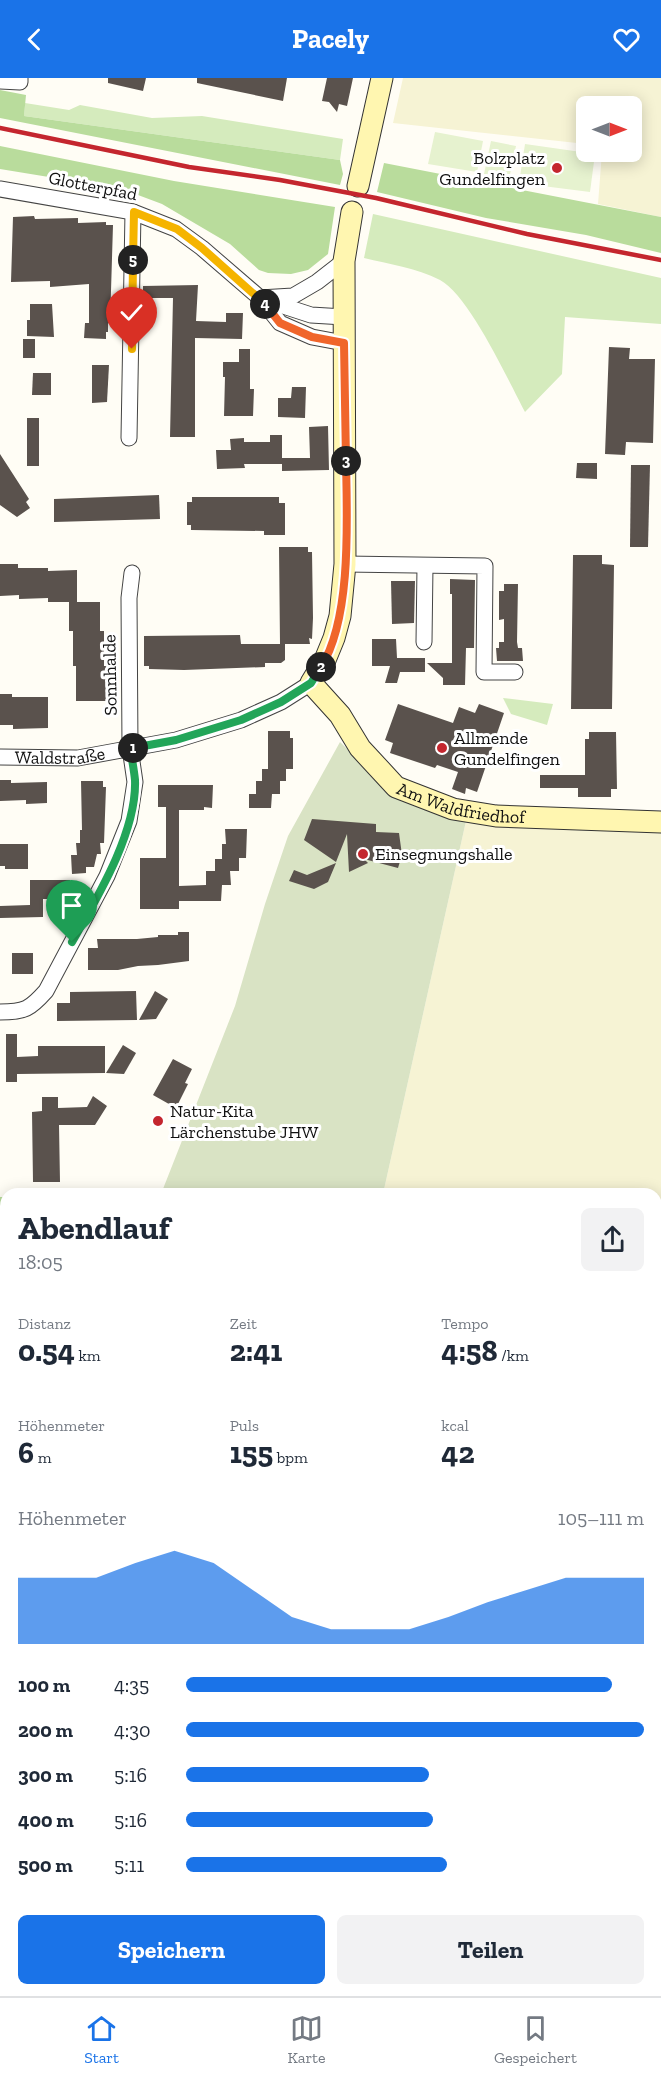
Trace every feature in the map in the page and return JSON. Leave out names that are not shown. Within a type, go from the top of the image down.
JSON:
[{"type":"street","points":[[0,81],[20,82],[20,78]]},
{"type":"street","points":[[358,186],[382,78]]},
{"type":"street","name":"Glotterpfad","points":[[0,189],[134,212],[177,229],[260,298],[280,323],[312,337],[344,343]]},
{"type":"street","points":[[129,438],[134,212]]},
{"type":"street","name":"Waldstraße","points":[[0,757],[78,758],[176,740],[235,723],[281,702],[311,683],[326,660],[340,615],[345,564],[345,253],[352,212]]},
{"type":"street","points":[[260,298],[293,296],[317,282],[345,253]]},
{"type":"street","name":"Glotterpfad","points":[[260,298],[311,315],[344,317]]},
{"type":"street","points":[[345,564],[484,566],[484,672],[515,672]]},
{"type":"street","points":[[424,642],[425,566]]},
{"type":"street","name":"Sonnhalde","points":[[0,1012],[24,1011],[34,1005],[46,991],[107,876],[129,821],[135,782],[130,748],[129,598],[132,573]]},
{"type":"street","name":"Am Waldfriedhof","points":[[311,683],[340,715],[360,748],[396,787],[425,799],[469,813],[496,816],[661,822]]},
{"type":"shaded area","points":[[403,78],[661,78],[661,217],[598,204],[601,162],[642,162],[642,96],[576,96],[576,143],[393,123]]},
{"type":"shaded area","points":[[466,821],[661,830],[661,1188],[384,1188]]},
{"type":"green space","points":[[0,90],[26,95],[24,116],[340,160],[343,174],[340,185],[0,118]]},
{"type":"green space","points":[[25,103],[69,110],[80,105],[152,118],[202,116],[343,139],[340,160],[24,116]]},
{"type":"green space","points":[[435,132],[483,141],[477,172],[428,164]]},
{"type":"green space","points":[[491,141],[516,146],[509,179],[484,174]]},
{"type":"green space","name":"Bolzplatz Gundelfingen","points":[[525,144],[576,151],[576,162],[594,162],[590,192],[519,183]]},
{"type":"green space","points":[[0,146],[174,181],[335,207],[328,254],[308,270],[291,274],[268,273],[259,270],[230,244],[162,204],[122,189],[0,169]]},
{"type":"green space","points":[[384,163],[661,217],[661,253],[586,235],[486,218],[377,192]]},
{"type":"green space","points":[[373,214],[661,278],[661,324],[565,317],[562,374],[525,412],[475,320],[451,289],[440,280],[422,272],[364,258]]},
{"type":"green space","points":[[503,698],[553,704],[547,725],[511,714]]},
{"type":"green space","points":[[340,742],[397,797],[466,821],[384,1188],[163,1188],[235,1006],[288,836]]},
{"type":"building","points":[[108,78],[146,78],[143,91],[108,83]]},
{"type":"building","points":[[197,78],[287,78],[283,101],[197,83]]},
{"type":"building","points":[[327,78],[353,78],[347,106],[339,104],[337,112],[329,102],[322,101]]},
{"type":"building","points":[[34,216],[35,219],[78,218],[78,223],[106,222],[106,225],[113,225],[110,324],[108,323],[106,339],[84,338],[85,323],[89,323],[89,284],[50,287],[50,281],[11,282],[13,217]]},
{"type":"building","points":[[198,285],[196,321],[226,322],[226,313],[243,313],[242,339],[195,338],[195,437],[170,437],[173,298],[143,298],[143,286]]},
{"type":"building","points":[[30,304],[52,304],[54,337],[27,336]]},
{"type":"building","points":[[23,339],[35,339],[35,358],[23,358]]},
{"type":"building","points":[[609,347],[630,348],[629,359],[655,359],[653,443],[626,442],[625,455],[605,454]]},
{"type":"building","points":[[239,349],[250,349],[250,389],[254,389],[253,416],[224,416],[223,362],[239,362]]},
{"type":"building","points":[[92,365],[109,365],[107,402],[92,403]]},
{"type":"building","points":[[33,373],[51,373],[51,395],[32,395]]},
{"type":"building","points":[[292,387],[306,387],[305,418],[278,417],[278,398],[291,398]]},
{"type":"building","points":[[27,418],[39,418],[39,466],[27,466]]},
{"type":"building","points":[[328,426],[329,470],[282,471],[282,464],[244,464],[245,468],[217,469],[216,450],[231,450],[230,439],[244,438],[244,442],[270,442],[270,435],[282,435],[282,458],[310,458],[309,427]]},
{"type":"building","points":[[0,454],[29,499],[26,502],[30,508],[17,517],[0,505]]},
{"type":"building","points":[[577,463],[597,463],[597,479],[576,478]]},
{"type":"building","points":[[631,465],[650,465],[648,547],[630,547]]},
{"type":"building","points":[[159,495],[160,519],[54,522],[54,499]]},
{"type":"building","points":[[192,497],[279,497],[279,503],[285,503],[285,535],[264,535],[264,531],[191,530],[191,525],[187,525],[187,502],[192,502]]},
{"type":"building","points":[[279,547],[308,547],[308,552],[312,552],[313,618],[310,644],[285,644],[285,660],[281,663],[265,663],[265,667],[184,670],[149,669],[149,666],[144,666],[144,636],[240,635],[241,644],[280,644]]},
{"type":"building","points":[[573,555],[602,555],[602,564],[614,565],[612,709],[571,709]]},
{"type":"building","points":[[0,564],[18,564],[18,568],[48,568],[48,571],[77,570],[77,602],[100,602],[100,631],[104,631],[104,666],[108,666],[108,701],[76,701],[76,666],[73,666],[73,631],[69,631],[69,602],[48,602],[48,598],[19,599],[19,595],[0,596]]},
{"type":"building","points":[[450,579],[475,580],[474,648],[466,648],[465,685],[443,685],[443,678],[427,663],[452,663]]},
{"type":"building","points":[[391,581],[415,581],[414,623],[392,624]]},
{"type":"building","points":[[504,584],[518,584],[517,642],[518,648],[522,648],[523,661],[497,661],[496,648],[499,648],[499,642],[504,642],[504,619],[499,620],[499,591],[504,591]]},
{"type":"building","points":[[372,639],[396,639],[397,658],[425,658],[425,672],[400,672],[397,683],[385,683],[390,666],[372,666]]},
{"type":"building","points":[[0,694],[12,694],[12,697],[48,697],[48,728],[13,729],[13,725],[0,725]]},
{"type":"building","name":"Allmende Gundelfingen","points":[[398,704],[453,723],[459,707],[475,713],[479,704],[504,713],[477,792],[466,788],[465,794],[452,789],[458,772],[437,765],[435,768],[390,753],[393,743],[385,740]]},
{"type":"building","points":[[268,731],[290,731],[290,738],[293,738],[293,769],[286,769],[286,781],[280,781],[280,794],[272,794],[271,808],[249,808],[249,794],[256,794],[256,781],[262,781],[262,769],[268,769]]},
{"type":"building","points":[[589,732],[616,732],[617,789],[611,789],[611,797],[578,797],[578,788],[540,788],[540,775],[585,775],[585,739],[589,739]]},
{"type":"building","points":[[0,780],[11,780],[11,783],[47,782],[47,803],[26,804],[26,800],[0,801]]},
{"type":"building","points":[[81,781],[103,781],[103,787],[106,787],[104,843],[100,843],[101,854],[97,854],[94,867],[86,867],[86,873],[72,874],[71,855],[77,855],[76,843],[80,843],[80,830],[82,830]]},
{"type":"building","points":[[158,785],[213,785],[212,808],[179,810],[179,886],[206,885],[206,871],[215,871],[215,859],[222,859],[222,844],[226,844],[225,829],[247,829],[246,858],[239,858],[239,871],[230,871],[231,885],[222,885],[221,901],[179,901],[179,909],[140,909],[140,858],[166,858],[166,807],[158,807]]},
{"type":"building","name":"Einsegnungshalle","points":[[312,819],[376,824],[376,832],[399,833],[402,855],[398,868],[364,859],[368,863],[349,872],[347,834],[336,862],[304,840]]},
{"type":"building","points":[[0,844],[28,844],[28,869],[5,869],[5,866],[0,866]]},
{"type":"building","points":[[336,863],[328,882],[314,889],[289,881],[294,870],[307,875]]},
{"type":"building","points":[[30,880],[70,880],[70,899],[43,899],[43,917],[0,918],[0,906],[30,905]]},
{"type":"building","points":[[178,932],[189,932],[189,961],[118,970],[88,970],[88,948],[98,948],[97,939],[137,939],[158,937],[158,935],[178,935]]},
{"type":"building","points":[[12,953],[33,953],[33,974],[12,974]]},
{"type":"building","points":[[136,991],[137,1020],[57,1021],[57,1003],[70,1003],[70,992]]},
{"type":"building","points":[[155,991],[168,999],[156,1019],[139,1020]]},
{"type":"building","points":[[6,1034],[17,1034],[17,1057],[38,1056],[38,1046],[105,1046],[105,1073],[17,1074],[17,1082],[6,1082]]},
{"type":"building","points":[[123,1045],[136,1053],[124,1074],[106,1073]]},
{"type":"building","points":[[173,1059],[192,1069],[185,1083],[188,1084],[176,1108],[153,1095]]},
{"type":"building","points":[[93,1096],[107,1106],[95,1125],[59,1125],[60,1182],[33,1182],[32,1112],[42,1111],[42,1097],[58,1097],[58,1108],[87,1107]]},
{"type":"railway","points":[[0,128],[189,167],[280,180],[376,198],[527,234],[661,260]]},
{"type":"place","name":"Bolzplatz Gundelfingen","points":[[557,168]]},
{"type":"place","name":"Allmende Gundelfingen","points":[[442,748]]},
{"type":"place","name":"Einsegnungshalle","points":[[363,854]]},
{"type":"place","name":"Natur-Kita Lärchenstube JHW","points":[[158,1121]]},
{"type":"route","points":[[72,942],[116,858],[129,821],[135,782],[130,748],[176,740],[228,725],[281,702],[311,683],[326,660],[340,615],[345,564],[344,343],[312,337],[280,323],[260,298],[202,248],[177,229],[134,212],[132,349]]}]
